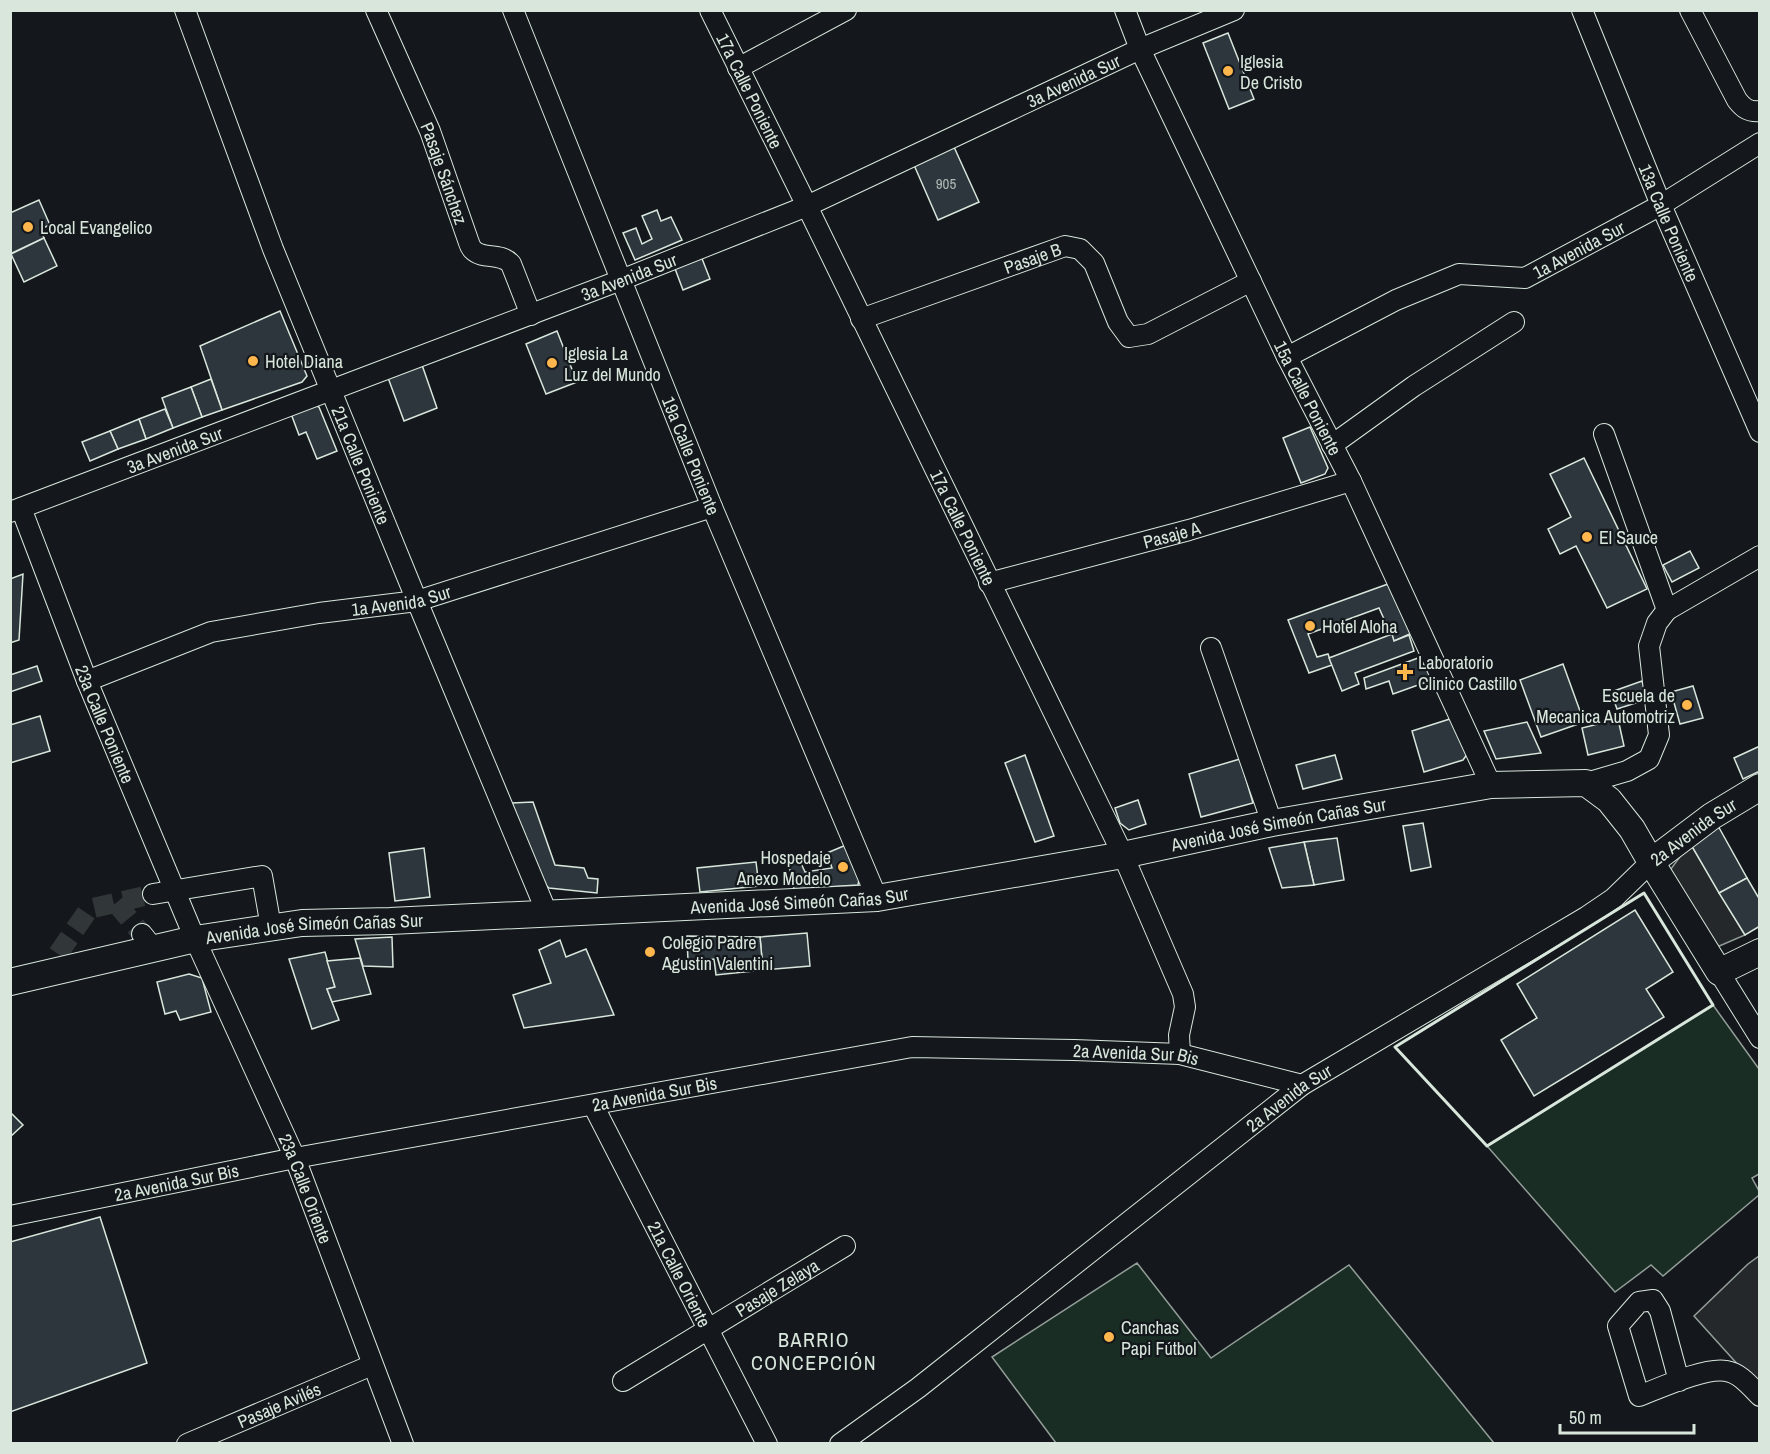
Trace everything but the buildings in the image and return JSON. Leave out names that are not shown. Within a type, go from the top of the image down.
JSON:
[{"type":"main road","name":"Avenida José Simeón Cañas Sur","points":[[10,982],[52,964],[148,941],[195,939],[302,923],[390,921],[878,898],[1123,855],[1272,823],[1491,785],[1586,783]]},
{"type":"main road","points":[[1586,783],[1609,800],[1632,829],[1719,972],[1760,952]]},
{"type":"main road","name":"2a Avenida Sur","points":[[1651,862],[1712,816],[1760,787]]},
{"type":"street","name":"21a Calle Poniente","points":[[185,10],[273,249],[547,913]]},
{"type":"street","name":"Pasaje Sánchez","points":[[376,10],[430,130],[473,250],[481,255],[507,260],[531,315]]},
{"type":"street","name":"19a Calle Poniente","points":[[513,10],[712,507],[878,898]]},
{"type":"street","name":"17a Calle Poniente","points":[[710,10],[1123,855],[1183,994],[1185,1007],[1179,1035],[1180,1054]]},
{"type":"street","points":[[738,68],[846,10]]},
{"type":"street","name":"15a Calle Poniente","points":[[1125,10],[1140,49],[1251,282],[1351,481],[1491,785]]},
{"type":"street","name":"3a Avenida Sur","points":[[16,510],[531,315],[807,207],[1140,49],[1234,10]]},
{"type":"street","name":"13a Calle Poniente","points":[[1582,10],[1661,205],[1760,432]]},
{"type":"street","points":[[1690,10],[1737,100],[1743,108],[1752,112],[1760,111]]},
{"type":"street","name":"1a Avenida Sur","points":[[1287,357],[1396,300],[1459,274],[1525,278],[1661,205],[1760,143]]},
{"type":"street","name":"Pasaje B","points":[[861,319],[1065,246],[1080,249],[1094,263],[1118,322],[1129,337],[1148,334],[1251,282]]},
{"type":"street","points":[[1332,445],[1414,386],[1514,322]]},
{"type":"street","points":[[1604,434],[1668,610]]},
{"type":"street","name":"Pasaje A","points":[[989,582],[1189,530],[1351,481]]},
{"type":"street","name":"1a Avenida Sur","points":[[87,681],[211,632],[319,613],[417,601],[712,507]]},
{"type":"street","name":"23a Calle Poniente","points":[[16,510],[195,939]]},
{"type":"street","name":"Avenida José Simeón Cañas Sur","points":[[1586,783],[1627,771],[1649,759],[1659,735],[1649,646],[1658,622],[1668,610],[1760,556]]},
{"type":"street","points":[[1211,648],[1272,823]]},
{"type":"street","name":"2a Avenida Sur","points":[[840,1443],[918,1388],[1302,1085],[1586,917],[1614,898],[1651,862]]},
{"type":"street","points":[[153,894],[262,876],[271,927]]},
{"type":"street","name":"23a Calle Oriente","points":[[195,939],[295,1158],[403,1443]]},
{"type":"street","points":[[1719,972],[1760,1038]]},
{"type":"street","name":"2a Avenida Sur Bis","points":[[10,1216],[295,1158],[912,1047],[1180,1054],[1302,1085]]},
{"type":"street","name":"21a Calle Oriente","points":[[593,1105],[767,1443]]},
{"type":"street","name":"Pasaje Zelaya","points":[[623,1382],[845,1246]]},
{"type":"street","points":[[1679,1381],[1660,1311],[1653,1300],[1639,1302],[1618,1326],[1638,1396],[1712,1370],[1728,1371],[1745,1380],[1760,1396]]},
{"type":"street","name":"Pasaje Avilés","points":[[187,1443],[372,1365]]},
{"type":"green space","points":[[1713,1005],[1759,1069],[1759,1174],[1752,1178],[1759,1195],[1663,1276],[1651,1265],[1615,1292],[1487,1146]]},
{"type":"green space","name":"Canchas Papi Fútbol","points":[[1137,1263],[1211,1358],[1349,1265],[1494,1443],[1056,1443],[992,1357]]},
{"type":"shaded area","points":[[1690,843],[1745,935],[1717,947],[1668,873]]},
{"type":"shaded area","points":[[1759,1256],[1759,1388],[1694,1316]]},
{"type":"tunnel","points":[[58,954],[89,909],[153,894]]},
{"type":"tunnel","points":[[116,903],[142,934]]},
{"type":"wall","points":[[1644,893],[1713,1005],[1487,1146],[1395,1047],[1644,893]]},
{"type":"place","name":"Iglesia De Cristo","points":[[1228,71]]},
{"type":"place","name":"Local Evangelico","points":[[28,227]]},
{"type":"place","name":"Hotel Diana","points":[[253,361]]},
{"type":"place","name":"Iglesia La Luz del Mundo","points":[[552,363]]},
{"type":"place","name":"El Sauce","points":[[1587,537]]},
{"type":"place","name":"Hotel Aloha","points":[[1310,626]]},
{"type":"place","name":"Laboratorio Clinico Castillo","points":[[1405,672]]},
{"type":"place","name":"Escuela de Mecanica Automotriz","points":[[1687,705]]},
{"type":"place","name":"Hospedaje Anexo Modelo","points":[[843,867]]},
{"type":"place","name":"Colegio Padre Agustin Valentini","points":[[650,952]]},
{"type":"place","name":"Canchas Papi Fútbol","points":[[1109,1337]]},
{"type":"district","name":"BARRIO CONCEPCIÓN","points":[[814,1350]]}]
